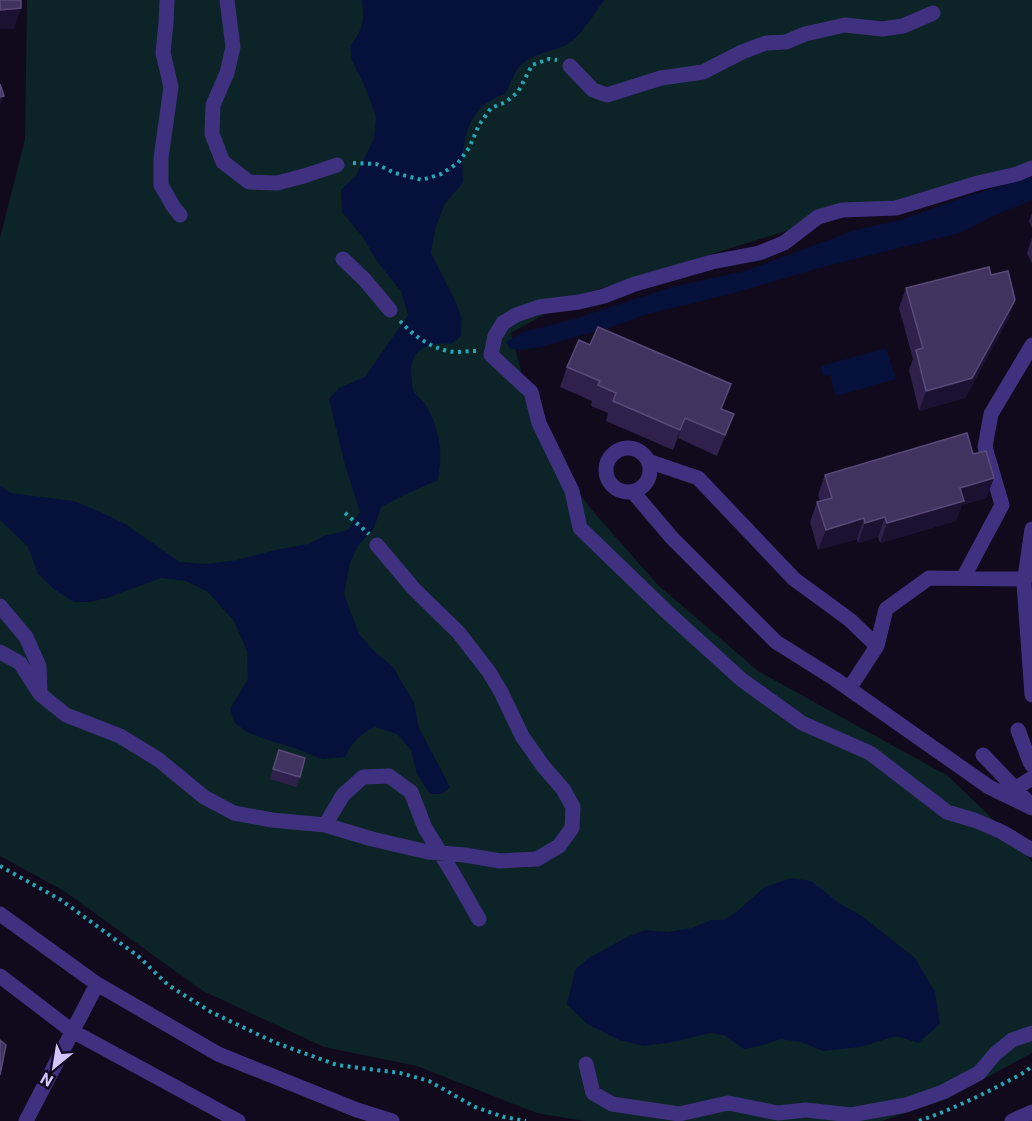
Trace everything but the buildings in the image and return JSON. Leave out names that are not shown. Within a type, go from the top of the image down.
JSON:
[{"type":"street","points":[[167,0],[163,53],[171,87],[161,158],[161,185],[180,215]]},
{"type":"street","points":[[227,0],[233,47],[227,73],[213,105],[212,134],[223,162],[249,182],[277,183],[337,165]]},
{"type":"street","points":[[570,66],[593,90],[607,95],[661,78],[703,72],[742,52],[766,43],[786,42],[805,34],[845,25],[882,28],[903,26],[933,13]]},
{"type":"street","points":[[1032,168],[896,208],[834,212],[818,217],[784,243],[759,253],[711,262],[635,284],[604,296],[539,307],[516,315],[503,323],[495,336],[491,355],[531,392],[539,423],[572,491],[580,528],[667,612],[742,680],[802,723],[870,753],[947,812],[1002,832],[1032,850]]},
{"type":"street","points":[[343,259],[365,280],[390,310]]},
{"type":"street","points":[[963,578],[1002,505],[986,447],[991,414],[1032,345]]},
{"type":"street","points":[[626,448],[633,448],[646,456],[651,470],[646,484],[633,492],[618,490],[608,480],[606,473],[606,466],[613,453],[626,448]]},
{"type":"street","points":[[648,461],[698,478],[794,579],[850,620],[877,646]]},
{"type":"street","points":[[633,492],[672,538],[776,642],[849,689],[989,788],[1010,792],[1032,778]]},
{"type":"street","points":[[1032,529],[1025,579],[1032,695]]},
{"type":"street","points":[[0,652],[20,663],[40,694],[66,715],[120,736],[159,760],[204,797],[234,813],[272,820],[325,825],[372,839],[441,854],[465,855],[500,861],[537,859],[559,846],[572,828],[573,807],[564,789],[543,766],[522,736],[489,672],[459,633],[414,590],[377,545]]},
{"type":"street","points":[[849,689],[877,646],[886,609],[928,578],[1025,579]]},
{"type":"street","points":[[0,606],[26,637],[39,666],[40,694]]},
{"type":"street","points":[[1018,730],[1032,765]]},
{"type":"street","points":[[983,755],[1010,792],[1032,807]]},
{"type":"street","points":[[325,825],[343,795],[363,777],[389,776],[411,792],[425,828],[479,919]]},
{"type":"street","points":[[0,914],[96,984],[218,1054],[357,1110],[392,1121]]},
{"type":"street","points":[[0,976],[72,1031],[236,1120]]},
{"type":"street","points":[[26,1121],[96,984]]},
{"type":"street","points":[[586,1064],[593,1093],[612,1104],[679,1114],[728,1103],[778,1113],[806,1110],[851,1115],[906,1105],[943,1092],[979,1073],[995,1054],[1012,1040],[1032,1033]]},
{"type":"street","points":[[1012,1121],[1032,1112]]},
{"type":"path","points":[[337,165],[376,164],[395,173],[422,180],[441,174],[458,163],[491,108],[506,102],[518,92],[532,65],[549,58],[563,60],[570,66]]},
{"type":"path","points":[[390,310],[411,333],[430,345],[448,351],[475,351]]},
{"type":"path","points":[[345,513],[377,545]]},
{"type":"path","points":[[0,866],[61,900],[138,956],[168,985],[211,1012],[276,1043],[337,1065],[400,1073],[429,1081],[475,1107],[504,1117],[526,1121]]},
{"type":"path","points":[[919,1121],[974,1099],[1032,1066]]},
{"type":"green space","points":[[27,0],[1032,0],[1032,172],[786,231],[579,295],[511,333],[539,439],[591,509],[657,584],[758,671],[948,776],[1004,830],[1032,862],[1032,1053],[947,1099],[882,1121],[585,1121],[537,1113],[417,1066],[324,1047],[203,991],[64,891],[0,856],[0,238],[25,139]]},
{"type":"water","points":[[362,0],[604,0],[572,41],[533,57],[521,65],[505,94],[491,100],[481,108],[468,129],[463,154],[463,182],[444,205],[435,230],[431,253],[455,300],[462,320],[461,336],[451,344],[433,344],[420,350],[412,362],[411,370],[413,390],[428,409],[439,439],[438,480],[381,507],[374,528],[358,546],[350,563],[344,594],[359,634],[393,667],[414,703],[419,728],[450,787],[442,794],[430,794],[417,774],[411,750],[397,734],[375,727],[357,739],[345,757],[322,759],[247,732],[235,723],[230,709],[248,679],[247,651],[234,621],[208,592],[186,581],[161,578],[107,598],[90,602],[74,602],[55,590],[38,574],[28,547],[0,520],[0,485],[10,493],[74,501],[125,524],[180,562],[207,564],[237,560],[308,544],[324,536],[348,530],[360,512],[345,465],[329,399],[339,388],[365,377],[408,315],[401,291],[342,212],[341,190],[356,176],[374,138],[376,117],[366,89],[352,61],[350,46],[362,24]]},
{"type":"water","points":[[1032,177],[1032,200],[960,233],[648,314],[540,347],[510,349],[506,342],[523,332],[574,319],[672,287],[745,271],[855,230],[901,220],[964,197]]},
{"type":"water","points":[[886,348],[896,379],[836,396],[830,375],[823,376],[821,366]]},
{"type":"water","points":[[791,878],[811,881],[839,903],[863,917],[915,958],[935,992],[940,1024],[918,1043],[896,1036],[860,1047],[823,1051],[801,1042],[781,1039],[744,1049],[724,1035],[710,1033],[644,1046],[619,1040],[587,1024],[567,1004],[575,970],[589,958],[645,930],[668,932],[692,928],[711,920],[723,920],[735,913],[765,887]]}]
